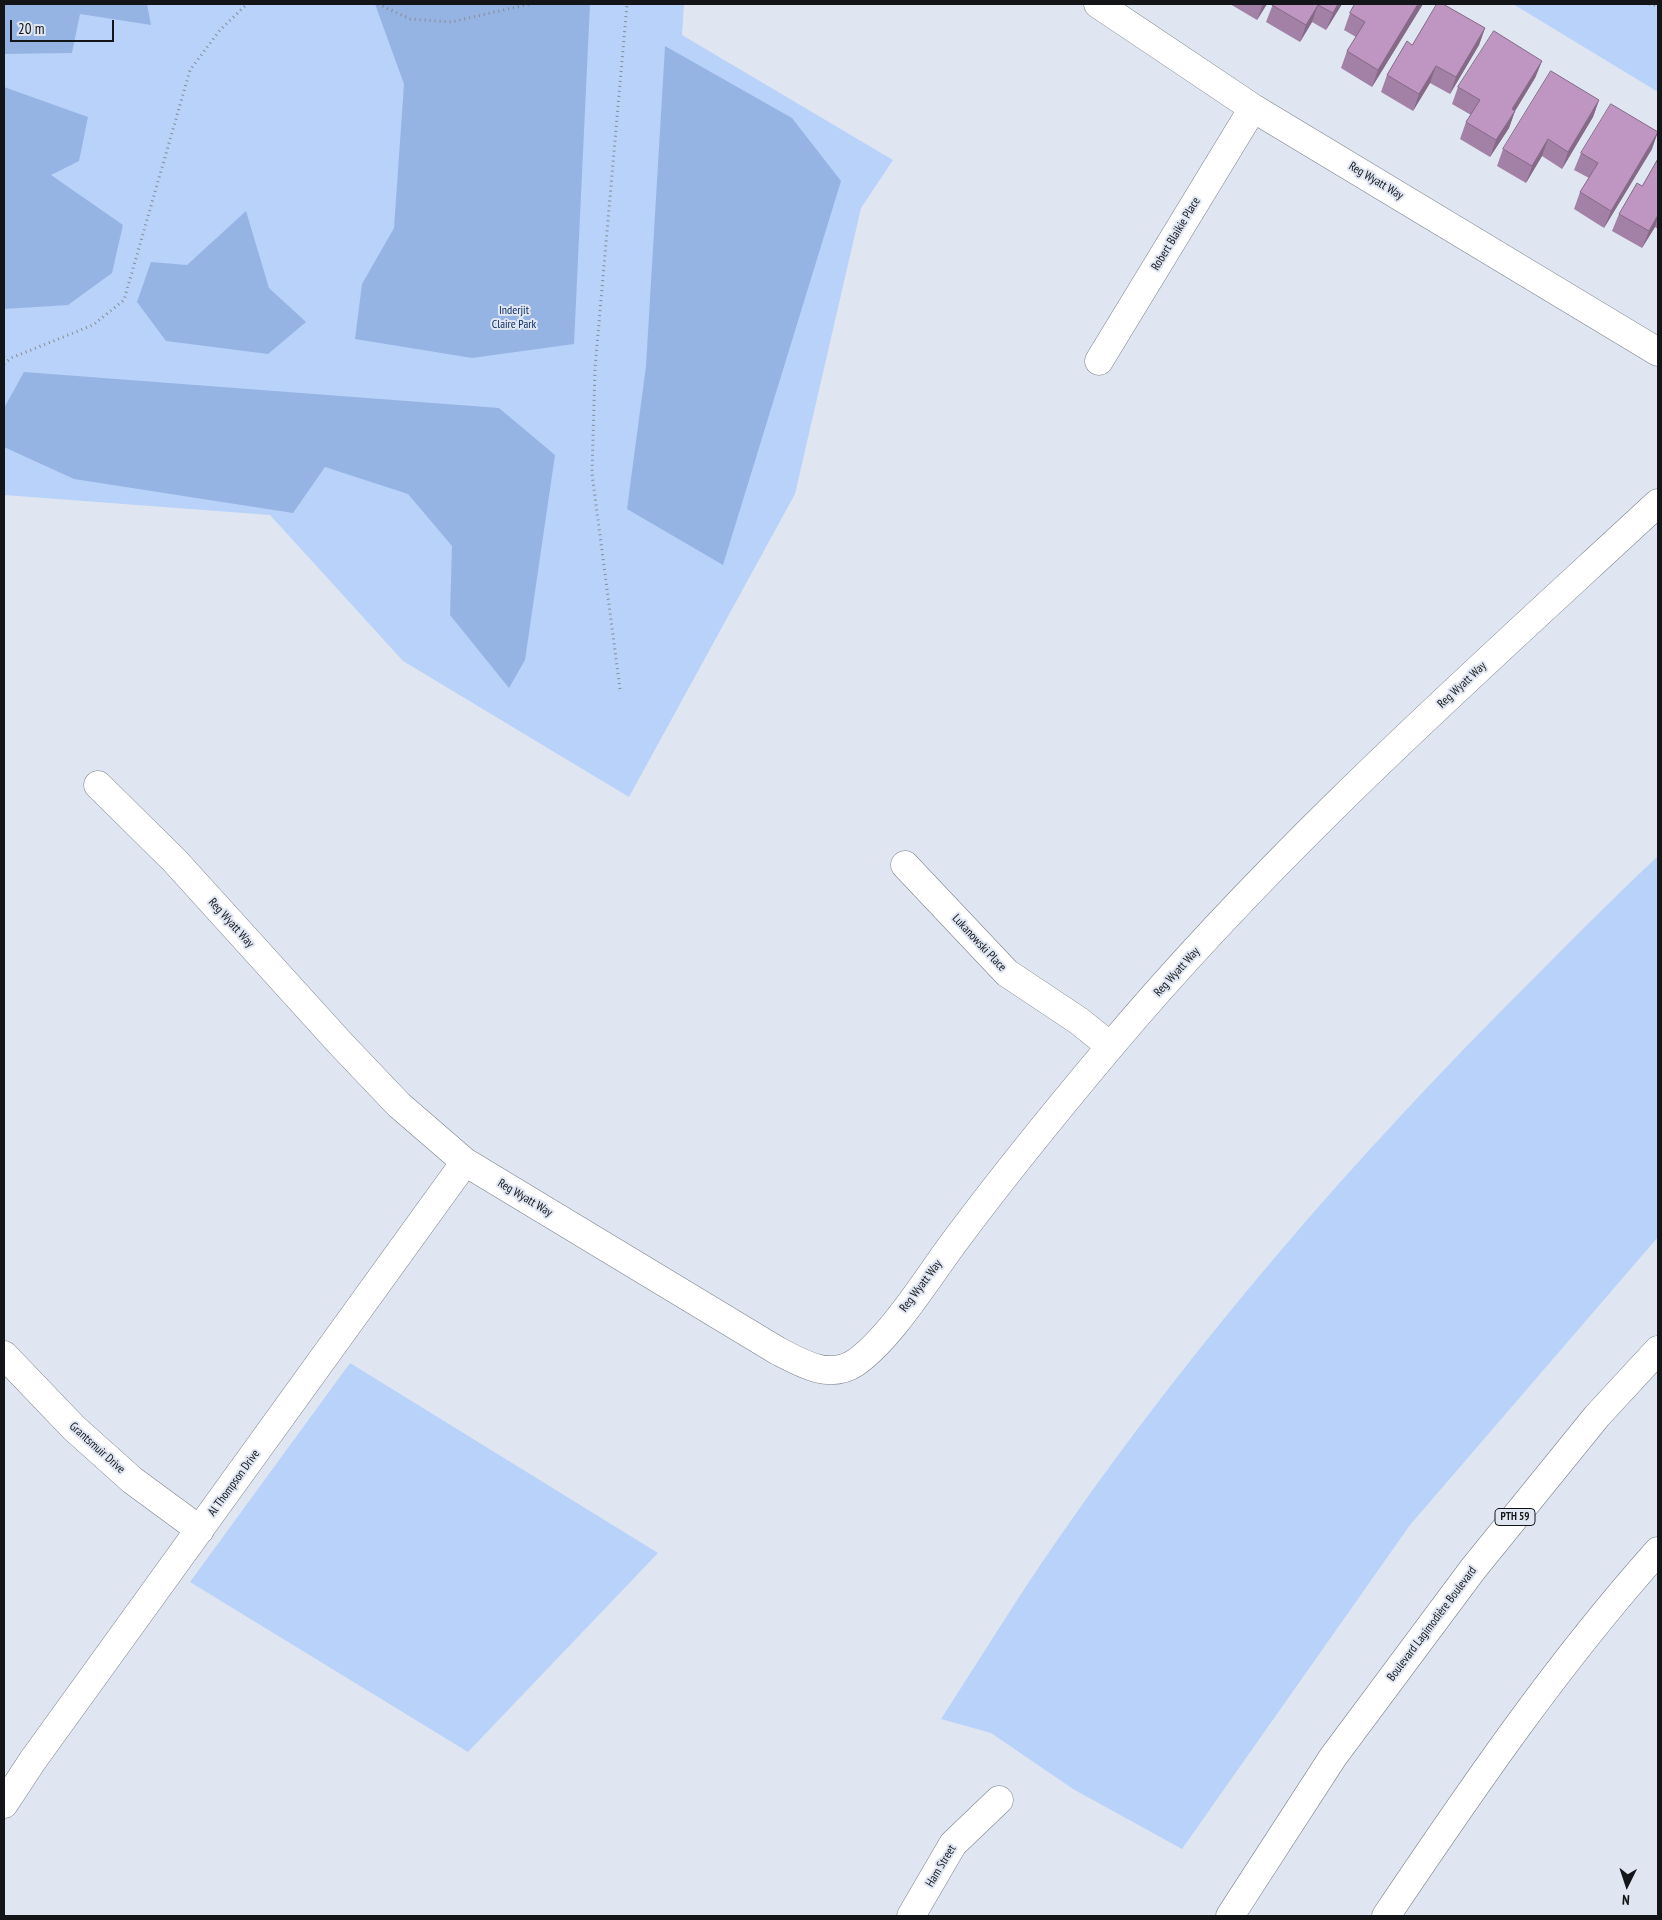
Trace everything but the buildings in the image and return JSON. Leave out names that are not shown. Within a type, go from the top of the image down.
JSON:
[{"type":"street","name":"Reg Wyatt Way","points":[[1098,4],[1254,108],[1658,352]]},
{"type":"street","name":"Robert Blaikie Place","points":[[1099,361],[1254,108]]},
{"type":"street","name":"Reg Wyatt Way","points":[[98,785],[175,862],[392,1098],[465,1162],[778,1351],[812,1369],[833,1370],[852,1365],[880,1340],[958,1237],[1110,1046],[1262,879],[1426,718],[1658,504]]},
{"type":"street","name":"Lukanowski Place","points":[[905,865],[1007,973],[1079,1020],[1110,1046]]},
{"type":"street","name":"Al Thompson Drive","points":[[4,1804],[33,1760],[465,1162]]},
{"type":"street","name":"Boulevard Lagimodière Boulevard","points":[[1230,1916],[1333,1757],[1472,1569],[1597,1416],[1658,1350]]},
{"type":"street","name":"Grantsmuir Drive","points":[[4,1355],[74,1428],[132,1480],[200,1530]]},
{"type":"street","points":[[1386,1916],[1468,1794],[1605,1611],[1658,1551]]},
{"type":"street","name":"Ham Street","points":[[911,1916],[952,1844],[999,1800]]},
{"type":"path","points":[[4,364],[11,358],[93,325],[124,300],[190,70],[220,30],[247,4]]},
{"type":"path","points":[[378,4],[410,19],[451,22],[530,4]]},
{"type":"path","points":[[620,689],[592,474],[595,368],[627,4]]},
{"type":"path","points":[[1649,4],[1658,6]]},
{"type":"green space","name":"Inderjit Claire Park","points":[[4,4],[684,4],[682,35],[893,160],[861,208],[795,494],[629,797],[403,661],[270,515],[4,495]]},
{"type":"green space","points":[[4,4],[147,4],[151,25],[80,14],[72,53],[4,54]]},
{"type":"green space","points":[[375,4],[590,4],[574,344],[472,358],[355,339],[362,284],[394,228],[404,84]]},
{"type":"green space","points":[[1513,4],[1658,4],[1658,92]]},
{"type":"green space","points":[[665,46],[792,118],[841,181],[723,565],[627,509],[646,366]]},
{"type":"green space","points":[[4,87],[88,117],[79,161],[51,175],[123,225],[112,273],[68,305],[4,309]]},
{"type":"green space","points":[[246,211],[269,288],[306,322],[268,354],[166,341],[137,302],[151,262],[187,265]]},
{"type":"green space","points":[[24,372],[499,408],[555,455],[525,660],[509,688],[450,615],[452,546],[408,494],[325,467],[293,513],[74,479],[4,447],[4,408]]},
{"type":"green space","points":[[1658,856],[1658,1237],[1410,1525],[1182,1849],[1073,1789],[991,1733],[941,1719],[1013,1606],[1111,1465],[1166,1392],[1281,1250],[1402,1114],[1465,1048]]},
{"type":"green space","points":[[350,1363],[658,1553],[468,1752],[190,1582]]}]
